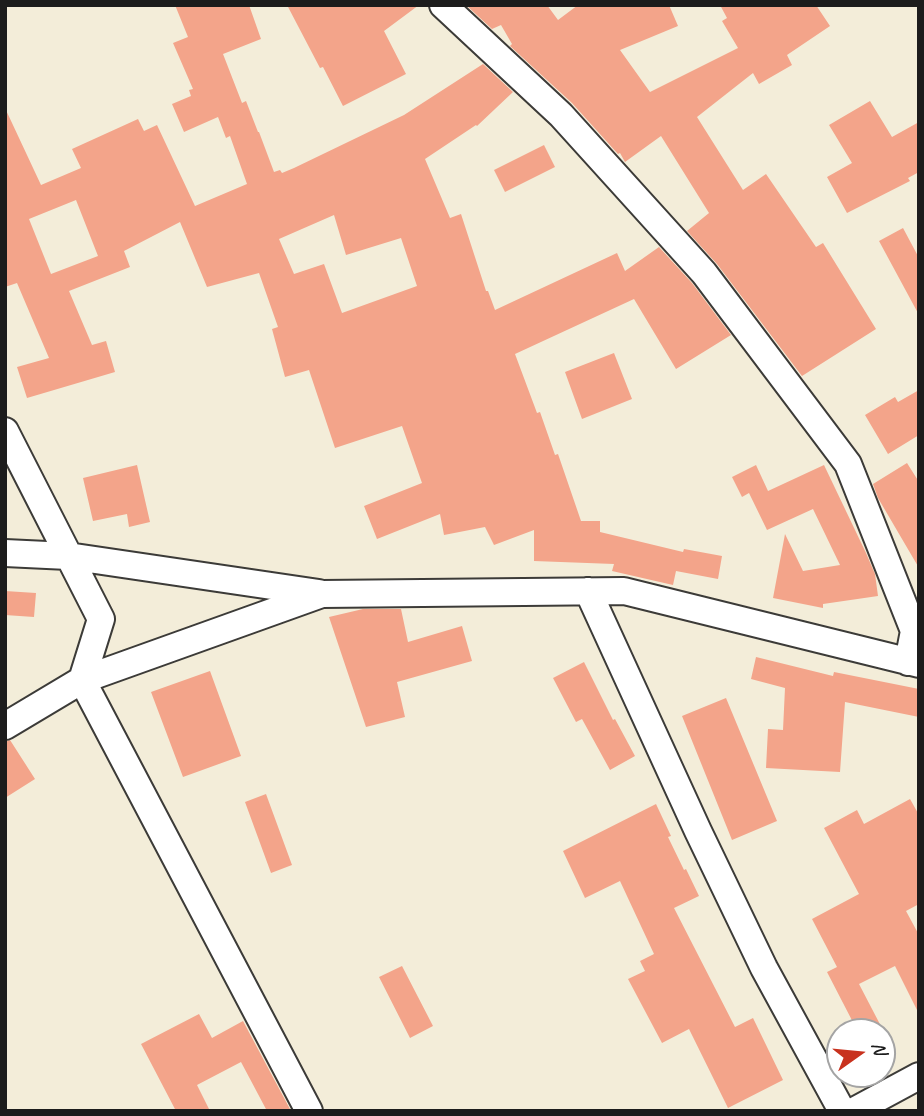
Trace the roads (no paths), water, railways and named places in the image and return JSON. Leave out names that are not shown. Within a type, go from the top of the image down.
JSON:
[{"type":"street","points":[[5,553],[68,556],[322,594],[624,591],[914,663],[916,630],[848,464],[704,273],[561,115],[443,5]]},
{"type":"street","points":[[5,431],[101,619],[82,680],[309,1111]]},
{"type":"street","points":[[588,591],[758,956],[842,1111]]},
{"type":"street","points":[[5,726],[82,680],[322,594]]},
{"type":"street","points":[[854,1111],[919,1076]]}]
